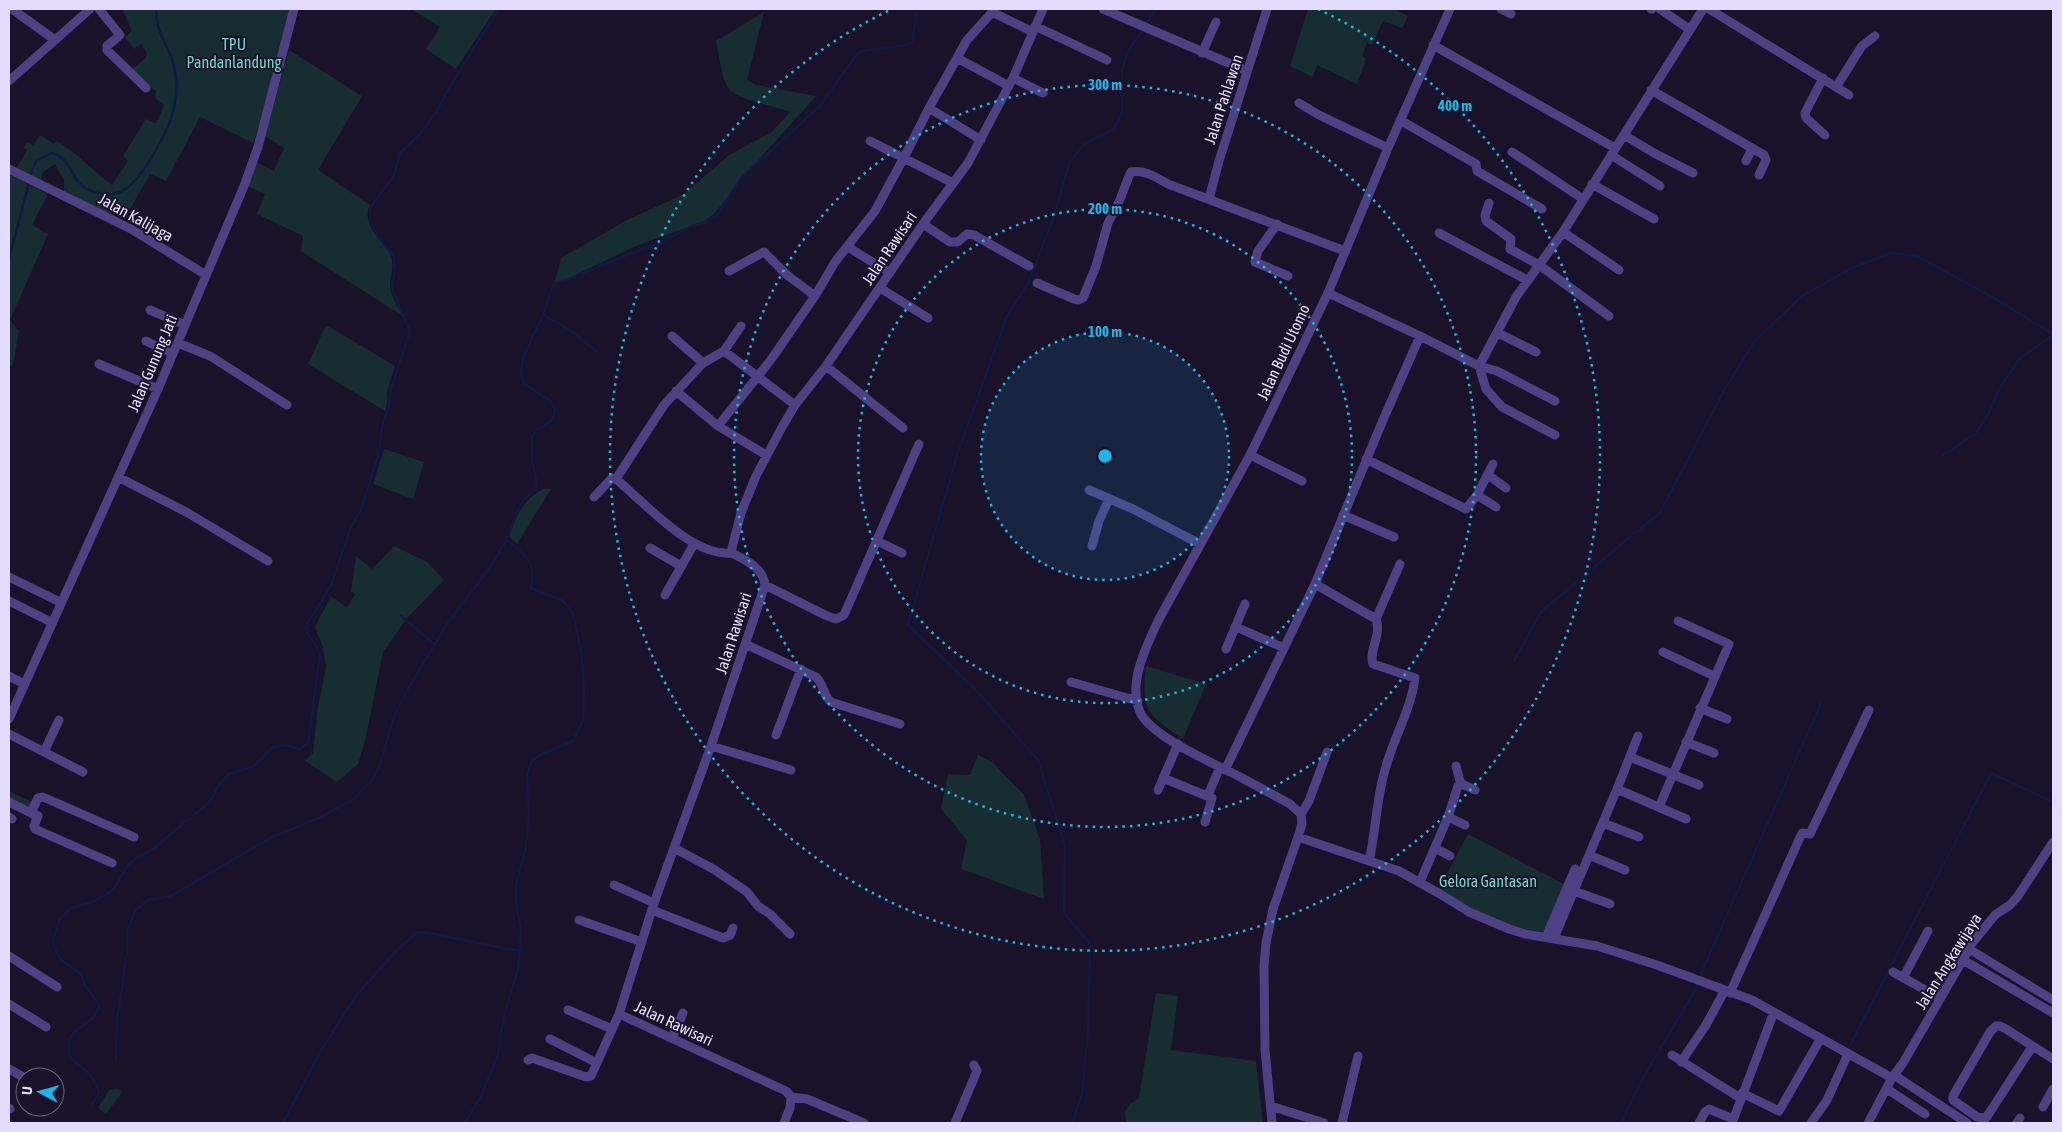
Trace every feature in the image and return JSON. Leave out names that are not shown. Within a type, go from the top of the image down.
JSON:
[{"type":"street","points":[[12,9],[55,40]]},
{"type":"street","points":[[9,81],[90,9]]},
{"type":"street","points":[[99,9],[120,35],[107,46],[107,50],[146,88]]},
{"type":"street","name":"Jalan Gunung Jati","points":[[9,719],[60,602],[158,389],[258,147],[294,9]]},
{"type":"street","name":"Jalan Rawisari","points":[[791,1097],[778,1086],[620,1014],[653,906],[711,746],[765,585],[759,570],[732,553],[732,543],[766,455],[795,406],[826,366],[923,224],[954,184],[981,140],[1011,82],[1043,9]]},
{"type":"street","points":[[1103,9],[1247,71]]},
{"type":"street","name":"Jalan Pahlawan","points":[[1209,199],[1267,9]]},
{"type":"street","name":"Jalan Budi Utomo","points":[[1138,701],[1139,669],[1146,646],[1250,455],[1328,293],[1400,120],[1450,9]]},
{"type":"street","points":[[1500,9],[1511,14]]},
{"type":"street","points":[[1660,9],[1689,30]]},
{"type":"street","points":[[1478,366],[1498,334],[1516,297],[1563,232],[1703,9]]},
{"type":"street","points":[[1710,9],[1849,95]]},
{"type":"street","points":[[718,426],[757,378],[815,296],[835,262],[875,211],[967,40],[993,11],[1107,60]]},
{"type":"street","points":[[1202,53],[1216,22]]},
{"type":"street","points":[[1836,87],[1862,46],[1875,36]]},
{"type":"street","points":[[1433,44],[1613,152],[1660,186]]},
{"type":"street","points":[[957,58],[1011,82],[1043,93]]},
{"type":"street","points":[[1823,78],[1805,113],[1806,118],[1825,135]]},
{"type":"street","points":[[1652,90],[1766,158],[1759,175]]},
{"type":"street","points":[[1298,103],[1388,148]]},
{"type":"street","points":[[929,108],[981,140]]},
{"type":"street","points":[[1400,120],[1476,164],[1477,170],[1542,208]]},
{"type":"street","points":[[1624,135],[1693,173]]},
{"type":"street","points":[[870,141],[954,184]]},
{"type":"street","points":[[1746,161],[1752,149]]},
{"type":"street","points":[[1512,152],[1583,199]]},
{"type":"street","name":"Jalan Kalijaga","points":[[12,171],[131,229],[206,275]]},
{"type":"street","points":[[1037,282],[1074,299],[1083,298],[1096,266],[1108,223],[1131,172],[1144,172],[1345,251]]},
{"type":"street","points":[[1592,184],[1654,219]]},
{"type":"street","points":[[1489,203],[1485,215],[1486,221],[1511,238],[1510,249],[1539,266],[1610,316]]},
{"type":"street","points":[[923,224],[950,242],[958,242],[967,234],[974,235],[1029,266]]},
{"type":"street","points":[[1277,224],[1258,251],[1255,262],[1288,276]]},
{"type":"street","points":[[1563,232],[1619,270]]},
{"type":"street","points":[[1439,233],[1527,280]]},
{"type":"street","points":[[848,247],[890,273]]},
{"type":"street","points":[[729,270],[764,252],[788,275],[815,296]]},
{"type":"street","points":[[880,288],[928,318]]},
{"type":"street","points":[[1328,293],[1420,336],[1478,366],[1497,371],[1555,401]]},
{"type":"street","points":[[150,310],[185,325]]},
{"type":"street","points":[[616,479],[664,405],[676,390],[704,363],[724,351],[741,326]]},
{"type":"street","points":[[1498,334],[1536,352]]},
{"type":"street","points":[[672,336],[704,363]]},
{"type":"street","points":[[1208,795],[1315,584],[1366,459],[1420,336]]},
{"type":"street","points":[[146,341],[173,354]]},
{"type":"street","points":[[178,343],[210,356],[287,405]]},
{"type":"street","points":[[724,351],[795,406]]},
{"type":"street","points":[[99,364],[158,389]]},
{"type":"street","points":[[826,366],[903,428]]},
{"type":"street","points":[[1478,366],[1486,390],[1502,406],[1555,435]]},
{"type":"street","points":[[676,390],[718,426],[766,455]]},
{"type":"street","points":[[765,585],[827,616],[836,619],[844,615],[919,444]]},
{"type":"street","points":[[1250,455],[1302,481]]},
{"type":"street","points":[[1366,459],[1464,508],[1471,504],[1477,495],[1493,464]]},
{"type":"street","points":[[1488,475],[1506,488]]},
{"type":"street","points":[[118,476],[188,513],[268,562]]},
{"type":"street","points":[[594,497],[612,478],[616,479],[666,524],[694,544],[724,553],[732,553]]},
{"type":"street","points":[[1089,490],[1200,544]]},
{"type":"street","points":[[1477,495],[1496,507]]},
{"type":"street","points":[[1092,546],[1099,521],[1109,499]]},
{"type":"street","points":[[1343,515],[1394,537]]},
{"type":"street","points":[[877,541],[902,553]]},
{"type":"street","points":[[665,595],[694,544]]},
{"type":"street","points":[[650,548],[681,566]]},
{"type":"street","points":[[1369,861],[1384,773],[1414,680],[1412,676],[1372,663],[1378,634],[1376,619],[1400,564]]},
{"type":"street","points":[[9,577],[60,602]]},
{"type":"street","points":[[1315,584],[1376,619]]},
{"type":"street","points":[[9,601],[51,622]]},
{"type":"street","points":[[1226,649],[1245,604]]},
{"type":"street","points":[[1659,807],[1729,644],[1678,621]]},
{"type":"street","points":[[1236,627],[1284,648]]},
{"type":"street","points":[[745,644],[801,669],[820,680],[826,698],[831,702],[900,724]]},
{"type":"street","points":[[1663,652],[1714,676]]},
{"type":"street","points":[[776,735],[801,669]]},
{"type":"street","points":[[9,676],[24,684]]},
{"type":"street","points":[[1071,682],[1138,701],[1141,713],[1146,720],[1163,735],[1290,804],[1301,814]]},
{"type":"street","points":[[1700,708],[1728,719]]},
{"type":"street","points":[[1681,1062],[1727,991],[1802,832],[1810,834],[1869,710]]},
{"type":"street","points":[[44,752],[59,720]]},
{"type":"street","points":[[9,734],[83,772]]},
{"type":"street","points":[[1550,937],[1574,891],[1638,736]]},
{"type":"street","points":[[1686,742],[1714,753]]},
{"type":"street","points":[[1158,790],[1178,744]]},
{"type":"street","points":[[711,746],[790,770]]},
{"type":"street","points":[[1272,1123],[1265,1050],[1264,992],[1266,943],[1274,909],[1298,837],[1301,814],[1309,801],[1327,752]]},
{"type":"street","points":[[1630,757],[1699,785]]},
{"type":"street","points":[[1456,766],[1461,784]]},
{"type":"street","points":[[1163,778],[1212,798],[1205,822]]},
{"type":"street","points":[[1420,882],[1448,817],[1457,788],[1461,784]]},
{"type":"street","points":[[1461,784],[1475,790]]},
{"type":"street","points":[[1617,789],[1686,819]]},
{"type":"street","points":[[31,813],[40,796],[134,837]]},
{"type":"street","points":[[9,802],[38,816],[34,826],[35,829],[112,863]]},
{"type":"street","points":[[1448,817],[1465,825]]},
{"type":"street","points":[[1603,823],[1639,837]]},
{"type":"street","points":[[1298,837],[1399,871],[1469,912],[1526,934],[1597,946],[1626,954],[1752,1000],[1893,1077],[1967,1123]]},
{"type":"street","name":"Jalan Angkawijaya","points":[[1869,1123],[1936,996],[1994,915],[2018,896],[2053,842]]},
{"type":"street","points":[[674,848],[715,870],[747,892],[758,906],[770,914],[790,934]]},
{"type":"street","points":[[1434,848],[1450,856]]},
{"type":"street","points":[[1589,855],[1625,870]]},
{"type":"street","points":[[1550,937],[1575,869]]},
{"type":"street","points":[[614,885],[653,906],[724,938],[730,935],[733,928]]},
{"type":"street","points":[[1574,891],[1610,904]]},
{"type":"street","points":[[580,920],[642,942]]},
{"type":"street","points":[[1903,978],[1928,931]]},
{"type":"street","points":[[1893,972],[1936,996],[1963,940]]},
{"type":"street","points":[[1969,949],[2053,1000]]},
{"type":"street","points":[[9,956],[58,988]]},
{"type":"street","points":[[1963,960],[2053,1013]]},
{"type":"street","points":[[1991,976],[1997,966]]},
{"type":"street","points":[[9,1004],[46,1026]]},
{"type":"street","points":[[568,1010],[612,1029]]},
{"type":"street","points":[[1699,1123],[1705,1112],[1709,1109],[1732,1121],[1774,1012]]},
{"type":"street","points":[[672,1038],[683,1013]]},
{"type":"street","points":[[528,1060],[532,1058],[586,1077],[591,1076],[620,1014]]},
{"type":"street","points":[[2032,1047],[1989,1117],[1977,1117],[1953,1100],[1953,1096],[1994,1028],[2000,1026],[2053,1060]]},
{"type":"street","points":[[1672,1055],[1741,1096],[1779,1111],[1821,1038]]},
{"type":"street","points":[[550,1039],[597,1063]]},
{"type":"street","points":[[1811,1123],[1827,1100],[1848,1054]]},
{"type":"street","points":[[1342,1123],[1358,1056]]},
{"type":"street","points":[[955,1123],[977,1071],[974,1065]]},
{"type":"street","points":[[1887,1089],[1926,1114]]},
{"type":"street","points":[[2043,1107],[2053,1089]]},
{"type":"street","points":[[784,1123],[790,1108],[791,1097],[806,1099],[864,1123]]},
{"type":"street","points":[[1271,1106],[1324,1123]]},
{"type":"green space","name":"TPU Pandanlandung","points":[[126,9],[290,9],[261,120],[253,143],[200,117],[166,181],[150,174],[126,216],[119,213],[102,212],[73,195],[71,197],[64,193],[64,180],[55,164],[43,172],[40,181],[16,169],[27,150],[24,148],[27,142],[33,145],[40,135],[54,144],[57,141],[112,185],[128,161],[123,156],[146,119],[156,124],[164,105],[155,98],[156,91],[147,85],[132,69],[146,58],[147,53],[141,44],[134,49],[125,37],[132,31],[123,11]]},
{"type":"green space","points":[[411,9],[496,9],[456,69],[426,49],[440,27]]},
{"type":"green space","points":[[1308,9],[1394,9],[1408,16],[1402,28],[1383,21],[1372,45],[1367,43],[1362,56],[1366,59],[1357,84],[1317,65],[1313,77],[1290,66]]},
{"type":"green space","points":[[764,12],[747,80],[756,85],[816,96],[746,174],[714,214],[703,222],[638,245],[554,285],[561,258],[627,220],[684,194],[729,155],[772,132],[790,112],[738,95],[727,86],[723,76],[716,41]]},
{"type":"green space","points":[[289,50],[362,96],[318,170],[370,205],[368,219],[370,226],[391,257],[393,264],[390,289],[404,317],[301,251],[303,236],[257,214],[265,194],[248,186],[257,162],[274,171],[284,148],[265,136]]},
{"type":"green space","points":[[9,174],[48,194],[32,225],[48,234],[10,320],[19,331],[13,365],[9,366]]},
{"type":"green space","points":[[326,325],[395,366],[387,392],[385,411],[308,364]]},
{"type":"green space","points":[[384,449],[424,462],[413,499],[373,484]]},
{"type":"green space","points":[[544,489],[551,489],[517,544],[509,537],[517,515],[531,497]]},
{"type":"green space","points":[[394,546],[427,562],[444,580],[407,618],[383,652],[366,737],[358,764],[337,782],[305,761],[313,753],[318,707],[326,667],[323,647],[315,627],[331,596],[347,608],[355,594],[351,591],[356,556],[372,569]]},
{"type":"green space","points":[[1146,666],[1206,684],[1183,739],[1161,723],[1149,710],[1145,693]]},
{"type":"green space","points":[[978,755],[992,762],[1024,795],[1040,839],[1044,899],[961,869],[967,840],[941,809],[948,774],[970,775]]},
{"type":"green space","points":[[9,791],[32,802],[29,808],[9,799]]},
{"type":"green space","name":"Gelora Gantasan","points":[[1468,834],[1566,885],[1547,929],[1542,932],[1506,925],[1474,911],[1439,888]]},
{"type":"green space","points":[[1156,993],[1178,996],[1171,1050],[1256,1061],[1263,1123],[1128,1123],[1126,1121],[1125,1111],[1130,1104],[1139,1098]]},
{"type":"green space","points":[[109,1090],[123,1091],[106,1114],[98,1108]]},
{"type":"waterway","points":[[9,259],[33,167],[37,160],[52,153],[65,162],[76,179],[88,190],[112,194],[118,193],[133,183],[158,146],[171,119],[175,105],[176,75],[172,59],[159,29],[157,9]]},
{"type":"waterway","points":[[92,1105],[99,1093],[97,1086],[88,1072],[70,1057],[68,1046],[74,1032],[92,1019],[99,1005],[86,987],[81,974],[61,960],[55,949],[53,941],[59,920],[71,908],[92,902],[107,894],[115,887],[128,865],[153,849],[208,803],[218,786],[229,774],[254,766],[273,747],[286,745],[300,749],[308,743],[320,656],[305,628],[331,585],[350,529],[361,510],[378,456],[391,389],[410,331],[392,289],[395,267],[394,257],[376,233],[370,221],[370,208],[394,175],[400,153],[419,135],[436,113],[446,93],[498,9]]},
{"type":"waterway","points":[[116,1061],[117,1021],[127,953],[127,931],[135,911],[148,900],[171,896],[270,838],[319,818],[354,799],[373,779],[380,765],[394,716],[408,689],[447,624],[493,563],[507,539],[517,511],[537,485],[532,458],[532,436],[537,430],[552,420],[555,411],[552,402],[523,383],[521,375],[527,349],[540,323],[553,285],[665,240],[692,226],[706,222],[717,215],[742,177],[820,106],[857,54],[862,51],[907,45],[912,42],[917,9]]},
{"type":"waterway","points":[[1072,1123],[1082,1094],[1088,1035],[1090,944],[1064,913],[1065,845],[1038,760],[975,689],[908,625],[957,455],[1007,316],[1028,283],[1052,222],[1070,162],[1084,144],[1114,129],[1122,113],[1122,71],[1127,53],[1156,9]]},
{"type":"waterway","points":[[1514,661],[1541,612],[1659,514],[1725,389],[1754,342],[1802,296],[1852,268],[1890,253],[1917,256],[1994,298],[2053,334]]},
{"type":"waterway","points":[[544,315],[573,332],[596,351]]},
{"type":"waterway","points":[[1942,456],[1976,433],[1989,413],[1999,389],[2019,359],[2053,335]]},
{"type":"waterway","points":[[465,1123],[481,1096],[497,1057],[505,1012],[518,970],[521,929],[516,904],[516,885],[526,847],[529,816],[527,774],[532,761],[540,755],[573,741],[583,720],[582,656],[573,613],[562,600],[531,588],[531,565],[524,555],[507,540]]},
{"type":"waterway","points":[[401,616],[434,644]]},
{"type":"waterway","points":[[1700,976],[1821,703]]},
{"type":"waterway","points":[[1849,1047],[1991,773],[2053,802]]},
{"type":"waterway","points":[[283,1123],[320,1052],[355,997],[395,952],[416,933],[424,932],[519,951]]},
{"type":"waterway","points":[[1622,1123],[1638,1087],[1698,984]]}]
